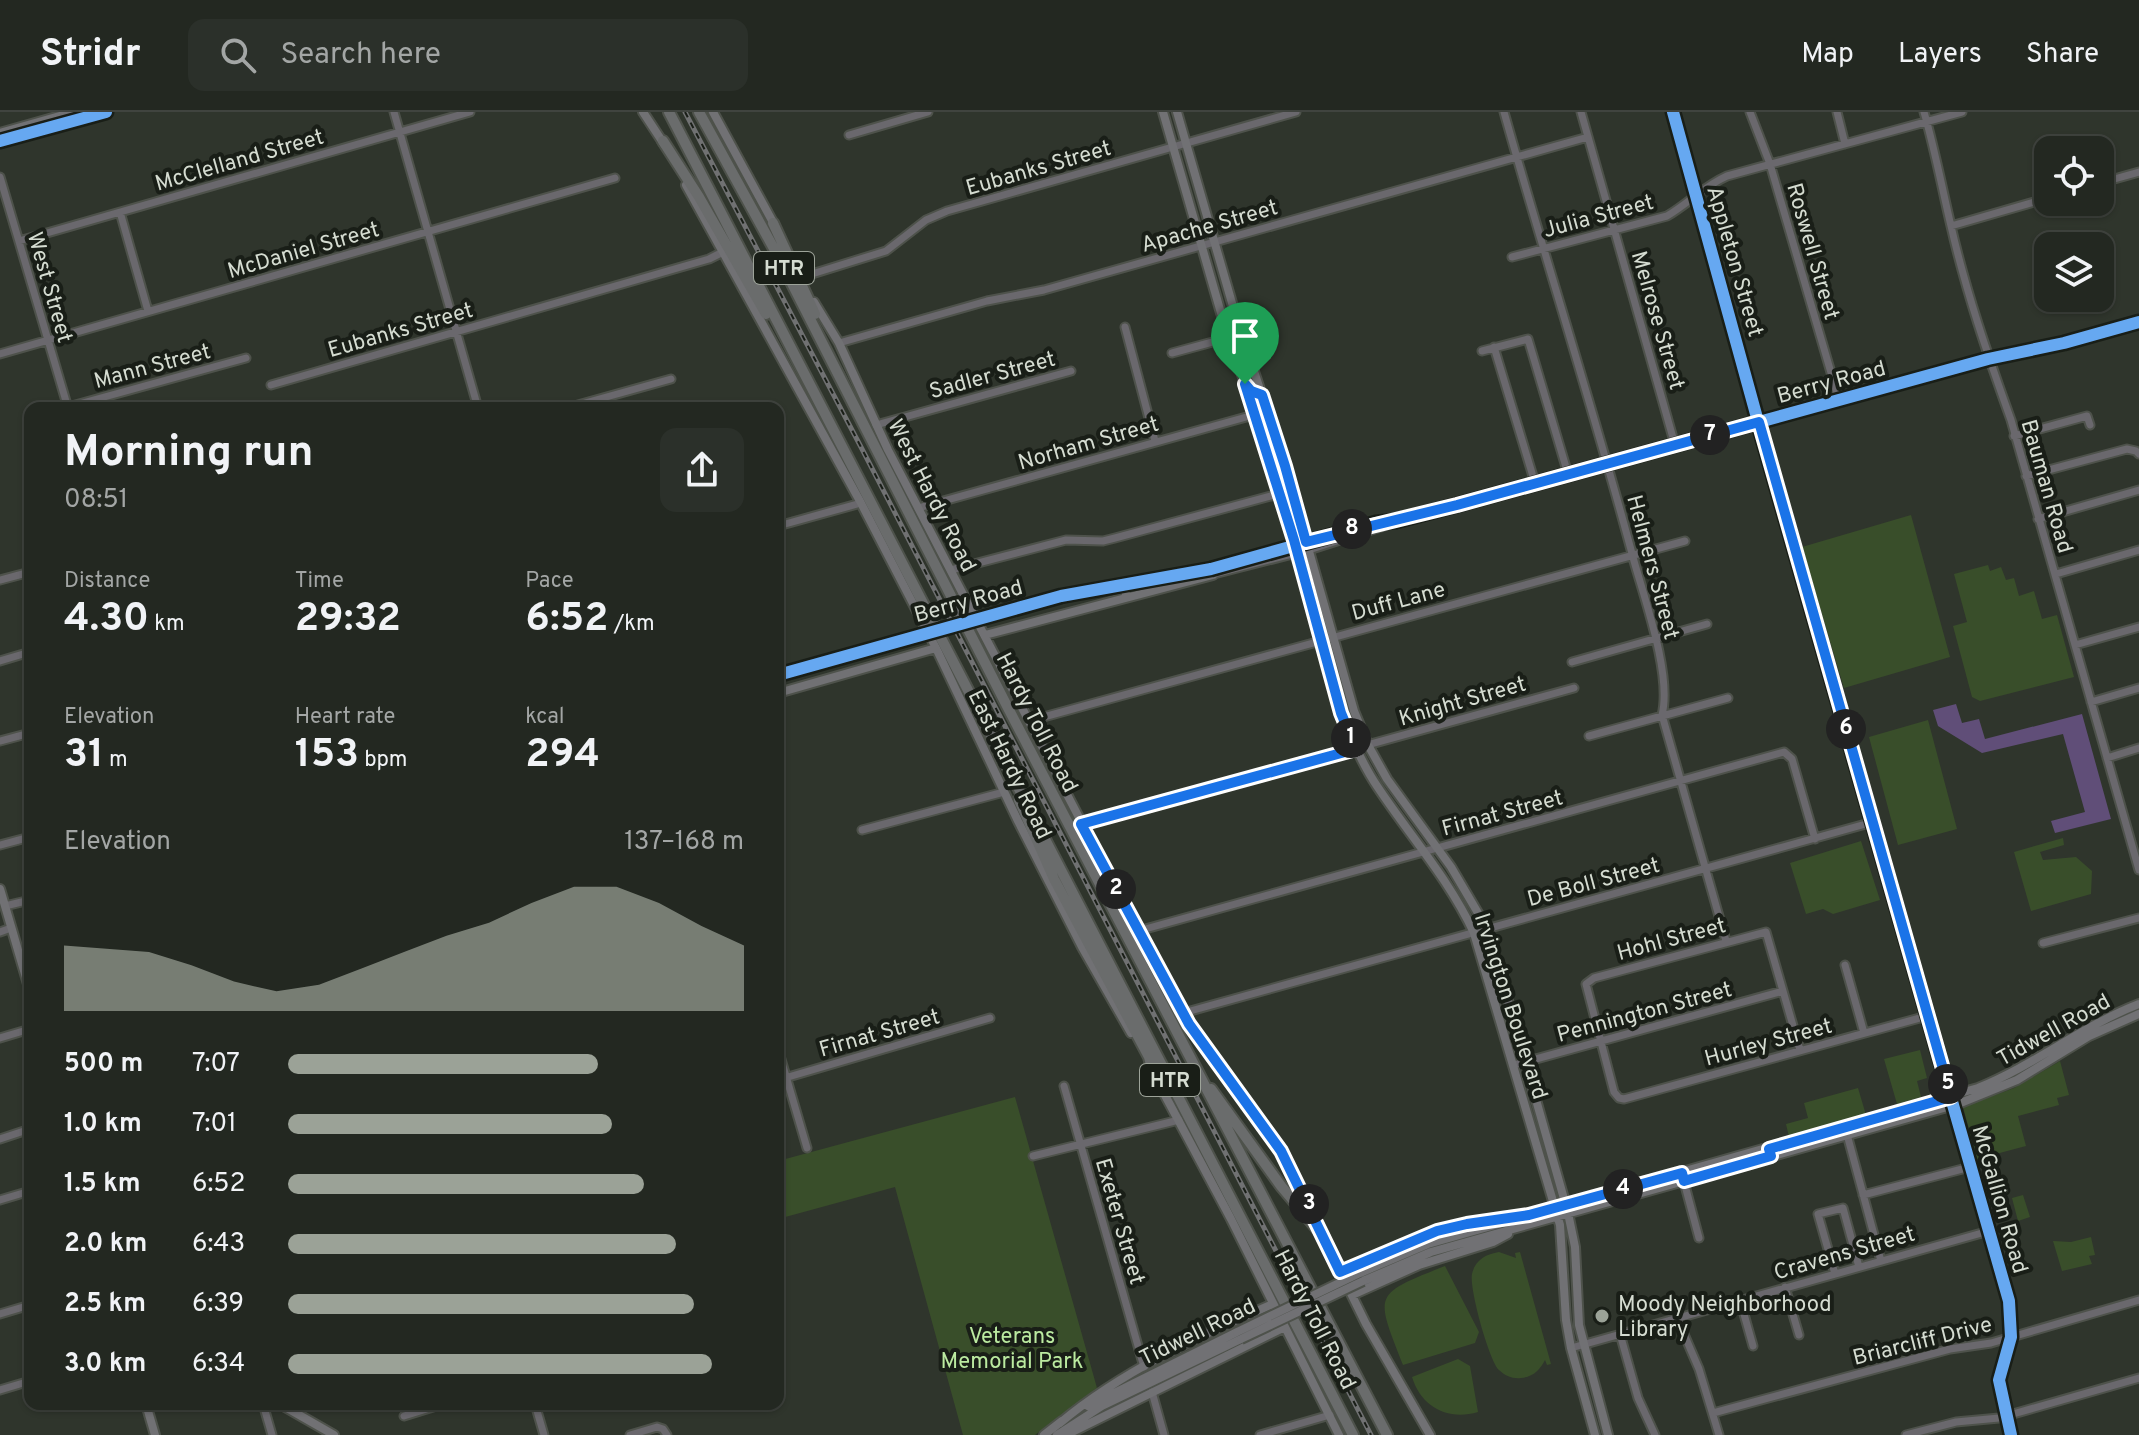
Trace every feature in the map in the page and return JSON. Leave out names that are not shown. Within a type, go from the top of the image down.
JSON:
[{"type":"highway","name":"Hardy Toll Road","points":[[669,112],[1353,1435]]},
{"type":"highway","name":"Hardy Toll Road","points":[[699,112],[870,425],[1191,1062],[1387,1435]]},
{"type":"highway","points":[[663,141],[699,197],[764,312],[797,361]]},
{"type":"highway","points":[[773,223],[870,425]]},
{"type":"highway","points":[[987,725],[1040,851],[1149,1057],[1153,1072]]},
{"type":"highway","points":[[1191,1062],[1281,1186],[1324,1237]]},
{"type":"main road","points":[[0,141],[74,112]]},
{"type":"main road","points":[[0,133],[57,118],[106,112]]},
{"type":"main road","name":"East Hardy Road","points":[[643,112],[663,141],[721,253],[861,503],[936,648],[1082,947],[1179,1120],[1339,1435]]},
{"type":"main road","name":"West Hardy Road","points":[[713,112],[799,278],[839,343],[870,425],[951,570],[1138,931],[1183,1013],[1281,1151],[1366,1324],[1430,1435]]},
{"type":"main road","name":"Irvington Boulevard","points":[[1163,112],[1229,338],[1280,494],[1341,713],[1375,784],[1426,853],[1462,908],[1474,933],[1555,1212],[1563,1246],[1566,1320],[1571,1348],[1595,1435]]},
{"type":"main road","name":"Irvington Boulevard","points":[[1177,112],[1213,242],[1293,490],[1354,711],[1387,779],[1466,889],[1485,930],[1567,1208],[1575,1247],[1582,1345],[1608,1435]]},
{"type":"main road","points":[[1245,384],[1251,391],[1262,395]]},
{"type":"main road","points":[[985,635],[1213,575]]},
{"type":"main road","points":[[1125,583],[1126,597]]},
{"type":"main road","points":[[784,691],[936,648]]},
{"type":"main road","points":[[0,889],[24,971]]},
{"type":"main road","name":"Tidwell Road","points":[[1057,1435],[1102,1406],[1428,1244],[1528,1220],[1952,1101],[2015,1076],[2139,1004]]},
{"type":"main road","name":"Tidwell Road","points":[[2120,1016],[2139,1014]]},
{"type":"main road","points":[[1534,1137],[1546,1133]]},
{"type":"main road","points":[[1340,1272],[1361,1277],[1419,1265],[1493,1242],[1528,1220]]},
{"type":"main road","points":[[1352,1295],[1361,1277]]},
{"type":"main road","points":[[1565,1289],[1572,1295],[1579,1325]]},
{"type":"main road","points":[[1060,1423],[1106,1388],[1273,1304]]},
{"type":"main road","points":[[1256,1312],[1272,1317],[1275,1326],[1272,1334]]},
{"type":"main road","points":[[1066,1435],[1285,1327]]},
{"type":"main road","name":"Tidwell Road","points":[[1044,1435],[1100,1398],[1239,1336]]},
{"type":"main road","points":[[148,1410],[155,1435]]},
{"type":"main road","points":[[290,1410],[334,1435]]},
{"type":"main road","points":[[1591,1419],[1602,1415]]},
{"type":"street","points":[[394,112],[476,402]]},
{"type":"street","name":"McClelland Street","points":[[19,241],[470,112]]},
{"type":"street","points":[[849,135],[928,112]]},
{"type":"street","name":"Eubanks Street","points":[[799,278],[886,251],[926,220],[947,211],[1296,112]]},
{"type":"street","name":"Helmers Street","points":[[1504,112],[1633,555],[1660,657],[1665,704],[1662,715],[1726,941]]},
{"type":"street","name":"Melrose Street","points":[[1581,112],[1675,445]]},
{"type":"street","name":"Appleton Street","points":[[1673,112],[1759,422]]},
{"type":"street","name":"Roswell Street","points":[[1750,112],[1770,164],[1839,400]]},
{"type":"street","points":[[1837,112],[1845,144]]},
{"type":"street","name":"Bauman Road","points":[[1924,112],[1941,173],[1951,226],[1988,359],[2011,420],[2139,870]]},
{"type":"street","name":"Julia Street","points":[[1512,257],[1667,216],[1710,184],[1727,176],[1962,112]]},
{"type":"street","name":"Apache Street","points":[[839,343],[987,301],[1044,290],[1588,137]]},
{"type":"street","points":[[2114,179],[2139,172]]},
{"type":"street","name":"West Street","points":[[0,177],[66,402]]},
{"type":"street","name":"McDaniel Street","points":[[0,354],[615,178]]},
{"type":"street","points":[[1692,178],[1697,183],[1710,184]]},
{"type":"street","points":[[1951,226],[2034,202]]},
{"type":"street","points":[[120,212],[148,311]]},
{"type":"street","name":"Eubanks Street","points":[[271,385],[721,253]]},
{"type":"street","name":"Berry Road","points":[[784,673],[1092,588],[1211,569],[1296,549],[1376,523],[1396,521],[1988,359],[2064,343],[2139,322]]},
{"type":"street","points":[[1125,327],[1155,441]]},
{"type":"street","points":[[1172,353],[1242,334]]},
{"type":"street","points":[[1482,351],[1525,338],[1529,341],[1568,474]]},
{"type":"street","points":[[1494,347],[1535,483]]},
{"type":"street","name":"Mann Street","points":[[89,402],[246,358]]},
{"type":"street","name":"Sadler Street","points":[[870,425],[1071,371]]},
{"type":"street","points":[[589,402],[671,379]]},
{"type":"street","name":"Norham Street","points":[[918,508],[1268,411]]},
{"type":"street","points":[[2014,436],[2087,416],[2090,425]]},
{"type":"street","name":"McGallion Road","points":[[1759,422],[2009,1301],[2011,1337],[1999,1380],[2011,1435]]},
{"type":"street","points":[[2026,476],[2127,449],[2137,452]]},
{"type":"street","points":[[951,570],[1066,540],[1115,538],[1293,490]]},
{"type":"street","points":[[2038,519],[2139,490]]},
{"type":"street","points":[[784,524],[861,503]]},
{"type":"street","name":"Duff Lane","points":[[1029,721],[1685,541]]},
{"type":"street","name":"Berry Road","points":[[1172,576],[1213,575],[1296,549]]},
{"type":"street","points":[[2056,574],[2139,550]]},
{"type":"street","points":[[0,580],[24,574]]},
{"type":"street","points":[[1572,662],[1707,624]]},
{"type":"street","points":[[2075,645],[2139,627]]},
{"type":"street","points":[[0,661],[24,654]]},
{"type":"street","name":"Knight Street","points":[[1081,824],[1574,688]]},
{"type":"street","points":[[2091,702],[2139,688]]},
{"type":"street","points":[[1589,736],[1728,698]]},
{"type":"street","points":[[0,741],[24,735]]},
{"type":"street","points":[[2107,758],[2139,748]]},
{"type":"street","name":"Firnat Street","points":[[1138,931],[1788,753],[1815,839]]},
{"type":"street","points":[[862,830],[1004,792]]},
{"type":"street","name":"De Boll Street","points":[[1183,1013],[1873,822]]},
{"type":"street","points":[[0,845],[24,839]]},
{"type":"street","points":[[5,906],[24,901]]},
{"type":"street","points":[[2043,943],[2139,918]]},
{"type":"street","points":[[0,932],[11,928]]},
{"type":"street","name":"Hohl Street","points":[[1600,1042],[1587,994],[1587,982],[1726,941],[1766,932],[1783,991]]},
{"type":"street","points":[[1845,965],[1864,1033]]},
{"type":"street","points":[[1783,991],[1800,1050]]},
{"type":"street","name":"Pennington Street","points":[[1514,1065],[1783,991]]},
{"type":"street","name":"Hurley Street","points":[[1600,1042],[1614,1092],[1619,1098],[1627,1098],[1927,1016]]},
{"type":"street","name":"Firnat Street","points":[[784,1078],[990,1018]]},
{"type":"street","points":[[0,1038],[24,1031]]},
{"type":"street","points":[[784,1085],[807,1148]]},
{"type":"street","name":"Exeter Street","points":[[1064,1086],[1144,1367]]},
{"type":"street","points":[[1033,1156],[1179,1120]]},
{"type":"street","points":[[0,1139],[24,1131]]},
{"type":"street","points":[[1846,1131],[1881,1261]]},
{"type":"street","points":[[1863,1195],[1970,1167]]},
{"type":"street","points":[[1683,1177],[1699,1238]]},
{"type":"street","points":[[0,1200],[24,1193]]},
{"type":"street","points":[[1835,1274],[1818,1214],[1843,1208],[1859,1267]]},
{"type":"street","name":"Cravens Street","points":[[1571,1348],[1989,1231]]},
{"type":"street","points":[[1785,1287],[1799,1335]]},
{"type":"street","points":[[1740,1300],[1753,1346]]},
{"type":"street","name":"Briarcliff Drive","points":[[1713,1413],[1950,1349],[2011,1337],[2139,1300]]},
{"type":"street","points":[[0,1314],[24,1307]]},
{"type":"street","points":[[1677,1318],[1696,1360],[1719,1435]]},
{"type":"street","points":[[1620,1334],[1638,1398],[1655,1435]]},
{"type":"street","points":[[1906,1435],[1956,1422],[2006,1416],[2139,1378]]},
{"type":"street","points":[[0,1390],[24,1383]]},
{"type":"street","points":[[1152,1392],[1164,1435]]},
{"type":"street","points":[[265,1410],[272,1435]]},
{"type":"street","points":[[299,1410],[299,1415]]},
{"type":"street","points":[[404,1416],[424,1410]]},
{"type":"street","points":[[537,1410],[544,1435]]},
{"type":"street","points":[[1260,1435],[1330,1415]]},
{"type":"street","points":[[630,1435],[657,1427],[666,1434]]},
{"type":"green space","points":[[1911,515],[1950,657],[1844,688],[1802,547]]},
{"type":"green space","points":[[1988,565],[1990,571],[2001,567],[2006,580],[2014,578],[2019,596],[2034,591],[2042,619],[2057,615],[2074,677],[1980,701],[1972,697],[1953,626],[1967,622],[1954,574]]},
{"type":"green space","points":[[1928,720],[1957,829],[1898,845],[1869,737]]},
{"type":"green space","points":[[2063,838],[2064,845],[2040,852],[2043,860],[2076,857],[2092,871],[2091,894],[2031,911],[2014,852]]},
{"type":"green space","points":[[1861,841],[1880,900],[1833,914],[1823,909],[1806,914],[1790,863]]},
{"type":"green space","points":[[1920,1050],[1927,1078],[1917,1081],[1921,1097],[1897,1104],[1884,1059]]},
{"type":"green space","points":[[2060,1061],[2069,1095],[2057,1098],[2059,1105],[2018,1116],[2026,1146],[1977,1159],[1963,1107],[2014,1088]]},
{"type":"green space","points":[[1858,1088],[1866,1115],[1789,1137],[1786,1124],[1808,1118],[1804,1103]]},
{"type":"green space","name":"Veterans Memorial Park","points":[[1015,1097],[1097,1388],[1035,1435],[963,1435],[895,1187],[784,1217],[784,1159]]},
{"type":"green space","points":[[2023,1195],[2030,1217],[2018,1221],[2012,1198]]},
{"type":"green space","points":[[2091,1237],[2095,1255],[2089,1256],[2092,1264],[2062,1271],[2053,1241],[2071,1242]]},
{"type":"green space","points":[[1499,1252],[1516,1258],[1515,1253],[1520,1252],[1551,1364],[1547,1365],[1545,1360],[1536,1372],[1525,1377],[1506,1375],[1495,1364],[1474,1294],[1472,1274],[1478,1261]]},
{"type":"green space","points":[[1445,1266],[1479,1332],[1475,1343],[1403,1365],[1387,1323],[1386,1299],[1404,1284]]},
{"type":"green space","points":[[1458,1359],[1470,1366],[1478,1412],[1456,1415],[1437,1409],[1422,1396],[1412,1377]]},
{"type":"shaded area","points":[[1956,704],[1962,723],[1979,719],[1985,739],[2082,714],[2111,819],[2055,833],[2051,821],[2085,812],[2063,734],[1982,753],[1938,726],[1933,710]]},
{"type":"railway","points":[[685,112],[1371,1435]]},
{"type":"cycle path","points":[[0,141],[106,112]]},
{"type":"cycle path","points":[[1673,112],[1762,436],[2009,1301],[2011,1337],[1999,1380],[2011,1435]]},
{"type":"cycle path","points":[[784,673],[1061,596],[1211,569],[1376,523],[1457,505],[1988,359],[2064,343],[2139,322]]},
{"type":"place","name":"Moody Neighborhood Library","points":[[1602,1316]]},
{"type":"route","points":[[1245,384],[1251,391],[1262,395],[1293,490],[1306,542],[1457,505],[1759,422],[1951,1097],[1769,1149],[1771,1156],[1684,1181],[1682,1173],[1529,1215],[1437,1231],[1340,1272],[1281,1151],[1189,1024],[1081,824],[1356,749],[1341,713],[1294,540],[1245,384]]}]
